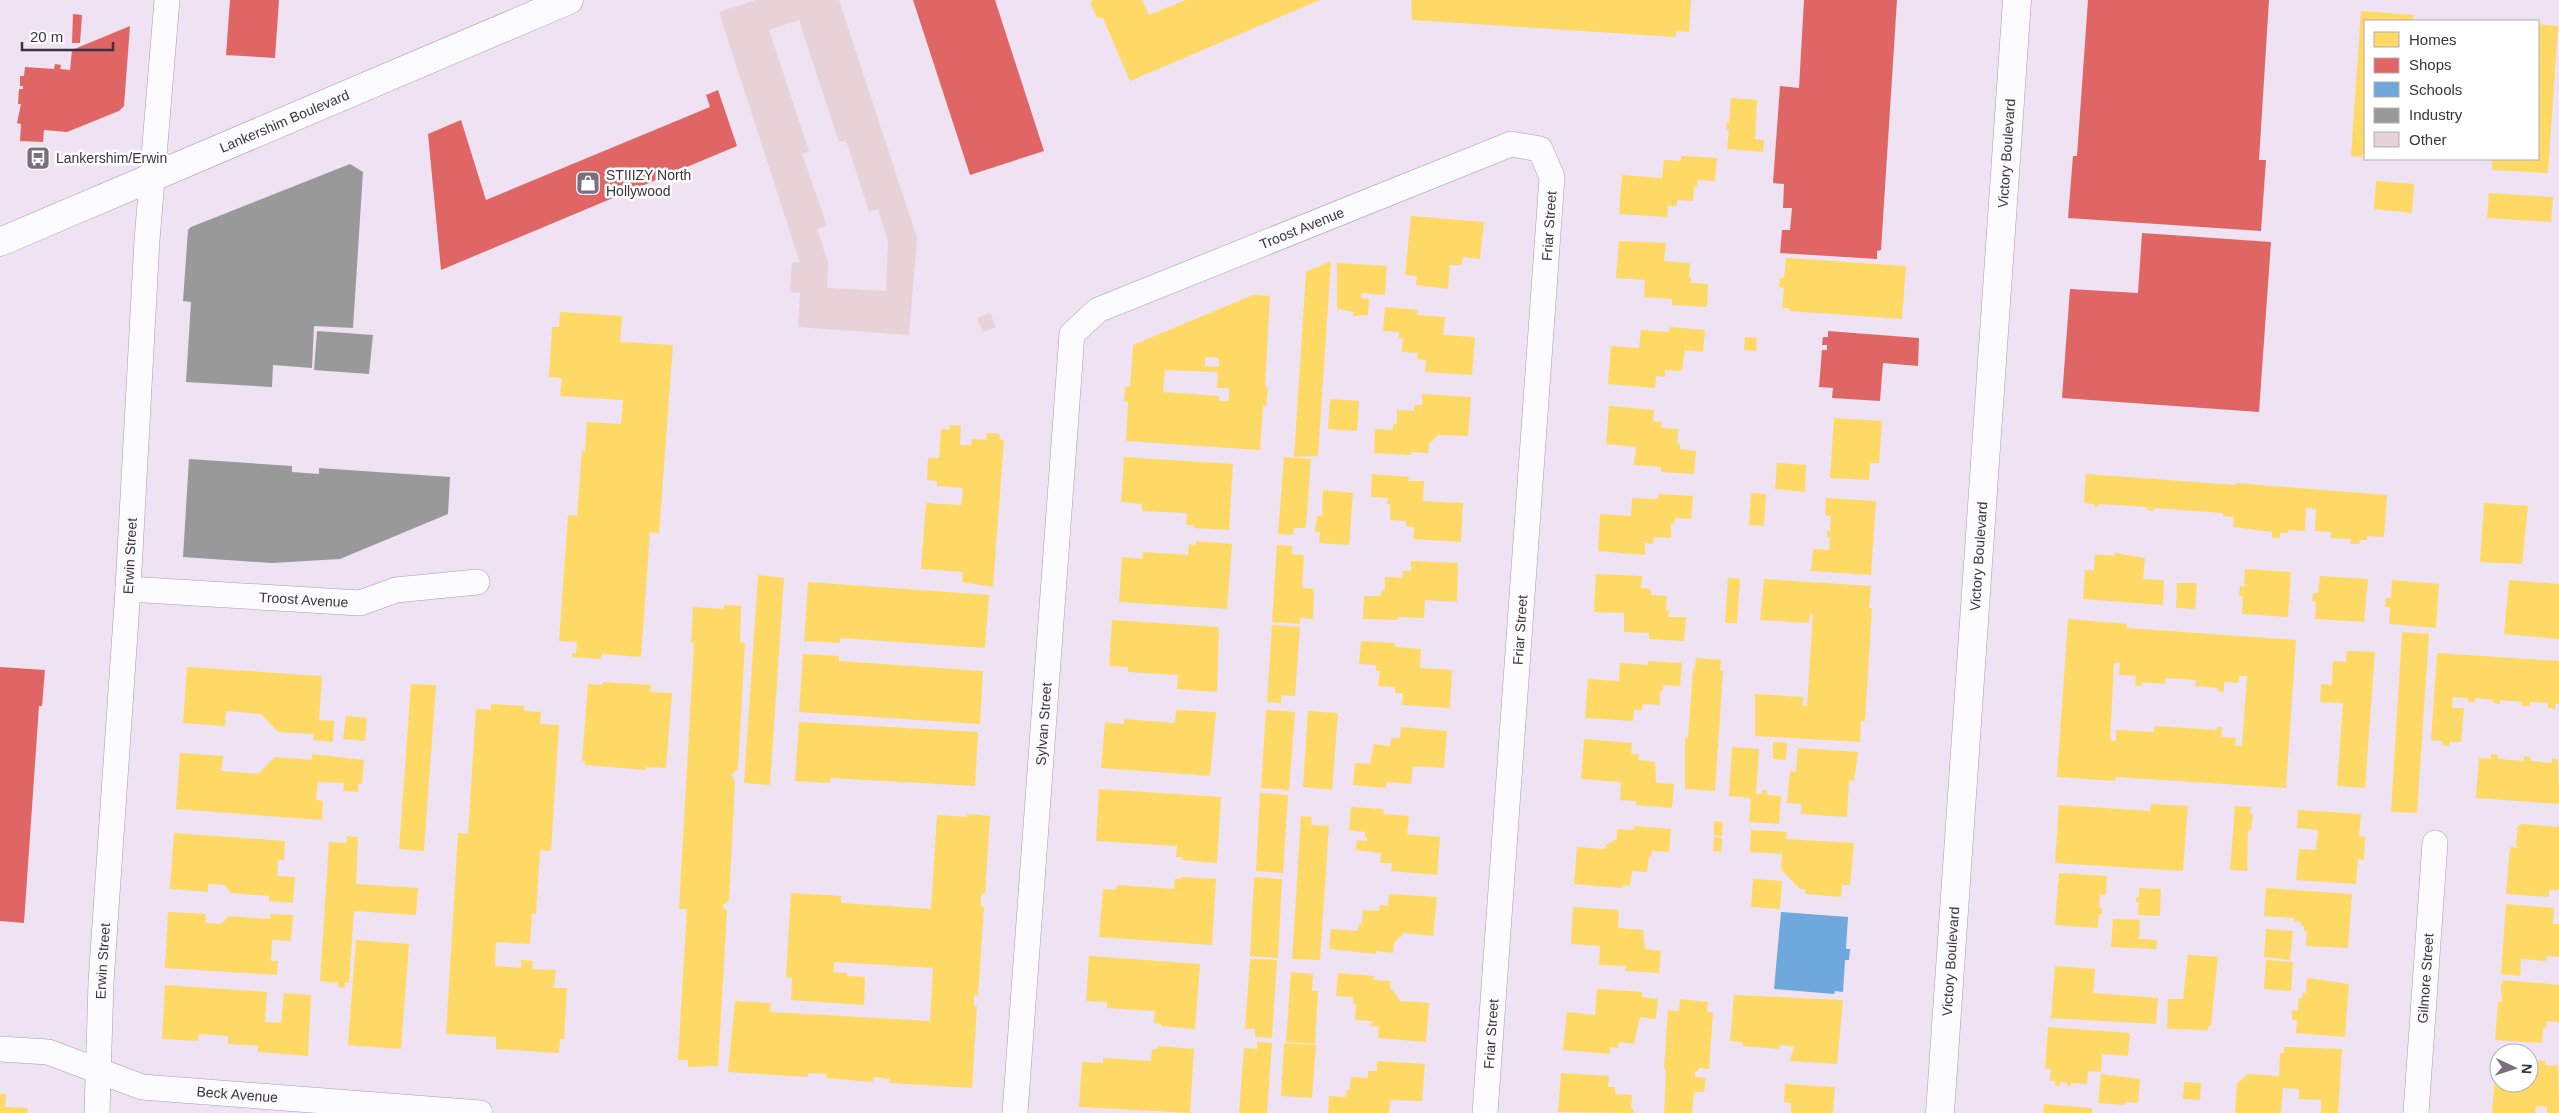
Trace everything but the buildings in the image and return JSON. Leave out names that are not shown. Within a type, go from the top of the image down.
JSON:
[{"type":"main road","name":"Lankershim Boulevard","points":[[0,242],[154,177],[191,159],[569,0]]},
{"type":"main road","name":"Victory Boulevard","points":[[1940,1113],[2017,0]]},
{"type":"street","name":"Erwin Street","points":[[97,1113],[101,982],[128,590],[147,240],[154,177],[167,0]]},
{"type":"street","name":"Troost Avenue","points":[[1072,334],[1098,310],[1511,144],[1540,149]]},
{"type":"street","name":"Friar Street","points":[[1485,1113],[1552,177],[1540,149]]},
{"type":"street","name":"Sylvan Street","points":[[1015,1113],[1072,334]]},
{"type":"street","name":"Troost Avenue","points":[[128,590],[360,603],[396,590],[477,582]]},
{"type":"street","name":"Gilmore Street","points":[[2416,1113],[2435,843]]},
{"type":"street","name":"Beck Avenue","points":[[0,1049],[48,1052],[142,1088],[480,1113]]},
{"type":"place","name":"Lankershim/Erwin","points":[[38,158]]},
{"type":"place","name":"STIIIZY North Hollywood","points":[[588,183]]}]
